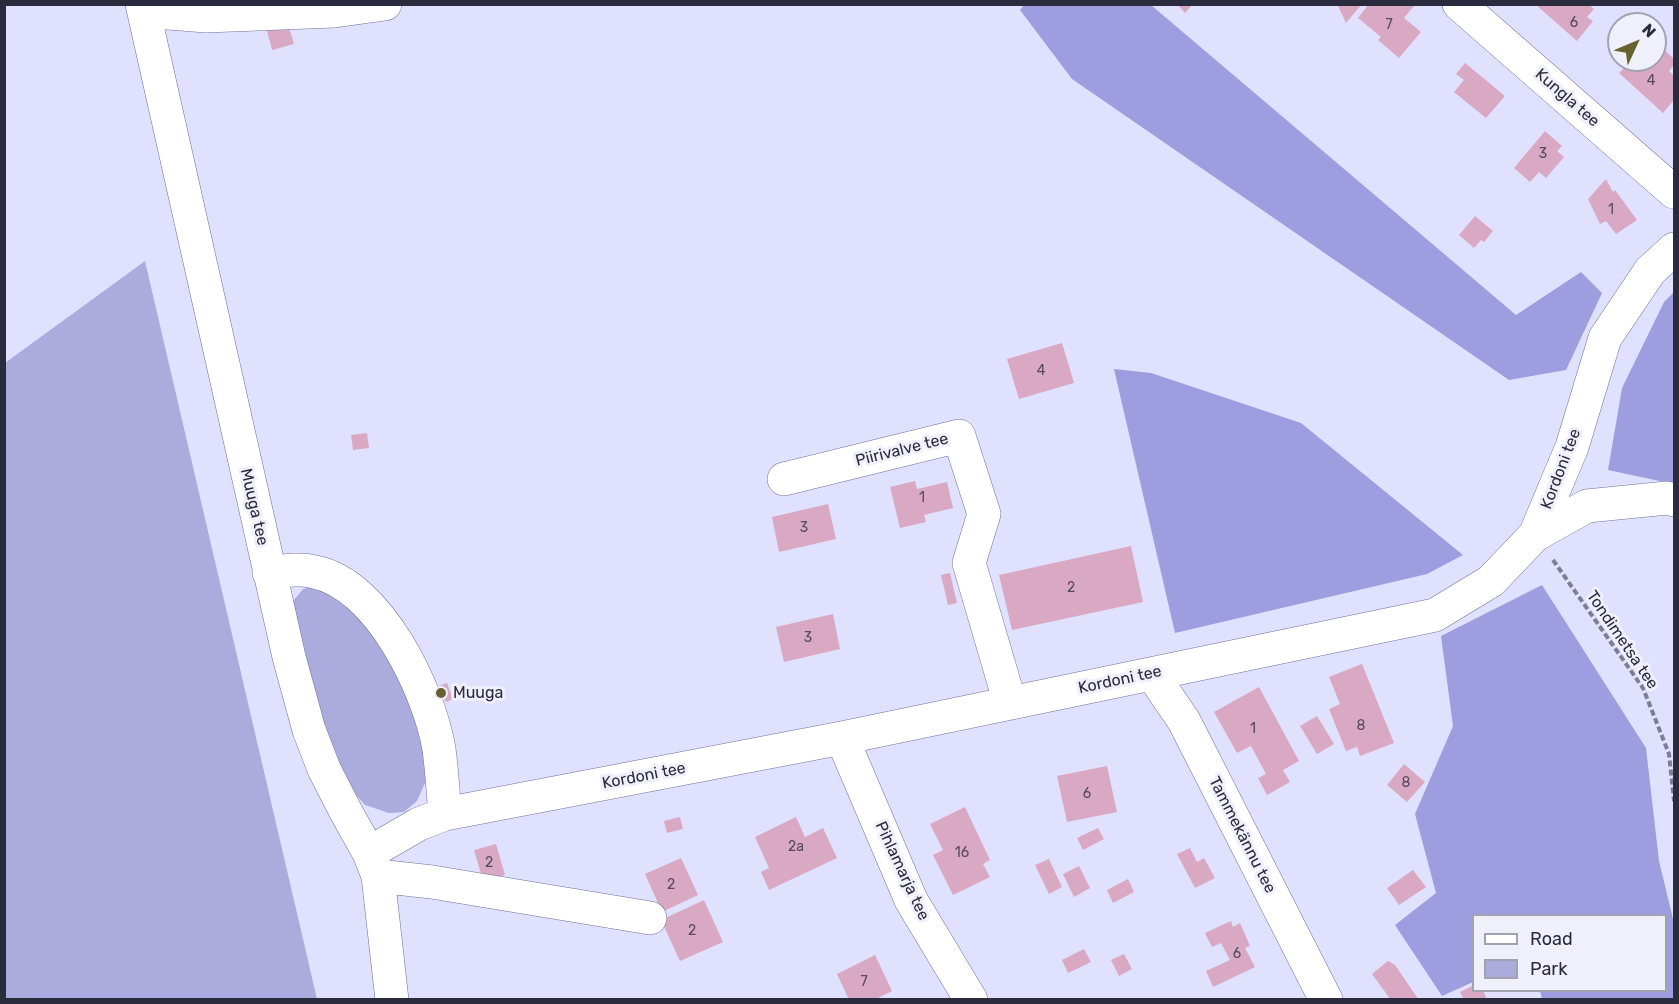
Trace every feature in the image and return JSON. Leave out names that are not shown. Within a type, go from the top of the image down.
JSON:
[{"type":"street","points":[[143,8],[206,16],[334,11],[385,4]]},
{"type":"street","name":"Kungla tee","points":[[1459,4],[1674,192]]},
{"type":"street","name":"Muuga tee","points":[[143,8],[289,657],[309,730],[329,780],[374,864],[392,999]]},
{"type":"street","name":"Kordoni tee","points":[[374,864],[419,824],[445,814],[842,738],[1435,615],[1491,581],[1535,535],[1572,447],[1605,338],[1650,271],[1674,249]]},
{"type":"street","name":"Piirivalve tee","points":[[784,478],[959,436],[984,514],[969,563],[1010,703]]},
{"type":"street","points":[[1535,535],[1587,506],[1667,498],[1674,500]]},
{"type":"street","points":[[269,573],[295,570],[316,572],[341,582],[362,599],[384,624],[406,660],[425,700],[438,748],[445,814]]},
{"type":"street","name":"Tammekännu tee","points":[[1152,674],[1184,721],[1326,999]]},
{"type":"street","name":"Pihlamarja tee","points":[[842,738],[911,900],[971,999]]},
{"type":"street","points":[[374,864],[432,882],[650,918]]},
{"type":"path","name":"Tondimetsa tee","points":[[1535,535],[1643,688],[1669,754],[1674,801]]},
{"type":"green space","points":[[145,261],[317,999],[5,999],[5,363]]},
{"type":"green space","points":[[311,587],[334,595],[352,608],[378,640],[408,695],[425,753],[426,781],[417,801],[404,812],[389,813],[365,805],[348,786],[328,744],[305,668],[293,601],[303,589]]},
{"type":"shaded area","points":[[1024,5],[1151,5],[1516,315],[1581,272],[1602,293],[1566,370],[1509,380],[1072,79],[1020,10]]},
{"type":"shaded area","points":[[1674,292],[1674,484],[1608,470],[1622,388],[1664,302]]},
{"type":"shaded area","points":[[1114,369],[1151,373],[1301,423],[1463,555],[1427,574],[1175,633]]},
{"type":"shaded area","points":[[1542,585],[1646,748],[1659,861],[1674,923],[1674,999],[1542,999],[1540,992],[1667,992],[1667,914],[1472,914],[1472,982],[1442,996],[1395,925],[1436,893],[1415,814],[1453,726],[1441,636]]},
{"type":"building","points":[[1177,4],[1193,4],[1185,13]]},
{"type":"building","points":[[1337,4],[1362,4],[1346,23]]},
{"type":"building","points":[[1369,4],[1412,4],[1414,6],[1404,18],[1421,32],[1399,58],[1378,40],[1381,37],[1358,18]]},
{"type":"building","points":[[1535,4],[1588,4],[1594,9],[1587,17],[1593,21],[1577,41]]},
{"type":"building","points":[[288,24],[294,44],[272,50],[267,31]]},
{"type":"building","points":[[1667,52],[1674,59],[1674,65],[1669,71],[1674,76],[1674,100],[1663,113],[1619,73],[1667,72]]},
{"type":"building","points":[[1465,63],[1505,96],[1486,118],[1454,92],[1464,80],[1456,74]]},
{"type":"building","points":[[1545,131],[1562,146],[1557,151],[1564,157],[1546,178],[1539,172],[1530,182],[1514,168]]},
{"type":"building","points":[[1606,179],[1613,192],[1615,190],[1637,220],[1616,234],[1606,221],[1600,224],[1588,199]]},
{"type":"building","points":[[1475,216],[1493,231],[1484,242],[1481,240],[1474,248],[1459,235]]},
{"type":"building","points":[[1062,343],[1074,383],[1019,399],[1007,359]]},
{"type":"building","points":[[367,433],[369,448],[353,450],[351,435]]},
{"type":"building","points":[[915,481],[917,489],[947,482],[953,508],[924,515],[926,522],[900,528],[890,487]]},
{"type":"building","points":[[828,504],[836,539],[779,552],[772,517]]},
{"type":"building","points":[[1131,546],[1143,602],[1012,630],[999,575]]},
{"type":"building","points":[[950,573],[957,603],[948,605],[941,575]]},
{"type":"building","points":[[833,614],[840,649],[784,662],[776,627]]},
{"type":"building","points":[[1362,664],[1394,743],[1360,756],[1357,747],[1346,751],[1329,709],[1340,704],[1329,677]]},
{"type":"building","points":[[447,683],[453,699],[446,702],[439,686]]},
{"type":"building","points":[[1259,687],[1299,761],[1283,770],[1290,782],[1267,795],[1258,778],[1266,774],[1251,746],[1237,753],[1214,712]]},
{"type":"building","points":[[1317,716],[1334,744],[1317,754],[1300,726]]},
{"type":"building","points":[[1404,764],[1425,782],[1407,802],[1387,785]]},
{"type":"building","points":[[1107,766],[1117,812],[1067,822],[1057,776]]},
{"type":"building","points":[[965,807],[990,860],[983,864],[990,877],[953,895],[933,855],[943,850],[930,824]]},
{"type":"building","points":[[680,817],[683,829],[667,833],[664,821]]},
{"type":"building","points":[[796,817],[805,837],[823,828],[837,858],[769,890],[761,872],[769,868],[755,837]]},
{"type":"building","points":[[1098,828],[1104,839],[1083,850],[1077,838]]},
{"type":"building","points":[[496,844],[505,875],[483,881],[474,850]]},
{"type":"building","points":[[1190,848],[1197,862],[1204,858],[1215,878],[1195,888],[1177,854]]},
{"type":"building","points":[[681,858],[698,895],[662,912],[645,874]]},
{"type":"building","points":[[1049,859],[1062,887],[1049,894],[1035,865]]},
{"type":"building","points":[[1079,866],[1090,888],[1074,897],[1063,874]]},
{"type":"building","points":[[1413,870],[1426,887],[1399,905],[1387,888]]},
{"type":"building","points":[[1128,879],[1134,892],[1113,903],[1107,890]]},
{"type":"building","points":[[704,900],[723,942],[680,961],[661,920]]},
{"type":"building","points":[[1231,921],[1233,927],[1240,923],[1250,946],[1245,948],[1255,967],[1213,987],[1206,971],[1230,960],[1221,943],[1212,947],[1205,933]]},
{"type":"building","points":[[1084,949],[1091,962],[1068,973],[1062,960]]},
{"type":"building","points":[[1124,954],[1132,969],[1119,976],[1111,960]]},
{"type":"building","points":[[875,955],[892,991],[874,1000],[849,1000],[837,974]]},
{"type":"building","points":[[1388,961],[1395,965],[1419,1000],[1391,1000],[1372,974]]},
{"type":"building","points":[[1472,986],[1472,992],[1484,992],[1487,1000],[1464,1000],[1460,992]]},
{"type":"place","name":"Muuga","points":[[441,693]]}]
